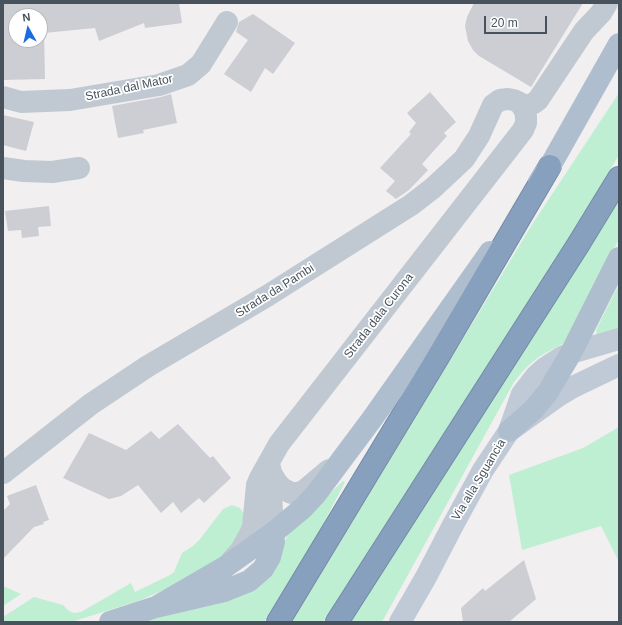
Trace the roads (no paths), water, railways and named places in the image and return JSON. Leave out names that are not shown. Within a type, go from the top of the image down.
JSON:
[{"type":"highway","points":[[278,622],[418,390],[550,166]]},
{"type":"highway","points":[[337,622],[578,245],[619,178]]},
{"type":"main road","points":[[156,608],[225,567],[273,533],[303,508],[316,494],[372,419],[550,166],[619,44]]},
{"type":"main road","points":[[509,431],[534,409],[548,392],[571,353],[619,258]]},
{"type":"main road","points":[[571,353],[619,339]]},
{"type":"main road","name":"Via alla Sguancia","points":[[400,622],[426,577],[483,470],[509,431],[558,396],[619,365]]},
{"type":"main road","points":[[110,622],[156,608],[224,591],[250,581],[263,569],[270,557],[274,542],[273,533]]},
{"type":"street","points":[[523,108],[538,100],[584,31],[601,13],[607,3]]},
{"type":"street","name":"Strada dal Mator","points":[[3,97],[21,102],[70,100],[159,85],[188,75],[201,64],[227,22]]},
{"type":"street","name":"Strada da Pambi","points":[[3,473],[91,404],[148,366],[268,296],[410,206],[433,188],[464,159],[475,143],[489,111],[495,103],[500,100],[511,99],[520,103],[523,108]]},
{"type":"street","name":"Strada dala Curona","points":[[225,567],[241,550],[250,534],[257,485],[279,444],[525,127],[526,117],[523,108]]},
{"type":"street","points":[[3,168],[24,171],[52,172],[79,168]]},
{"type":"street","points":[[271,461],[274,477],[282,488],[291,493],[298,493],[309,487],[341,461]]},
{"type":"street","points":[[271,461],[273,533]]}]
